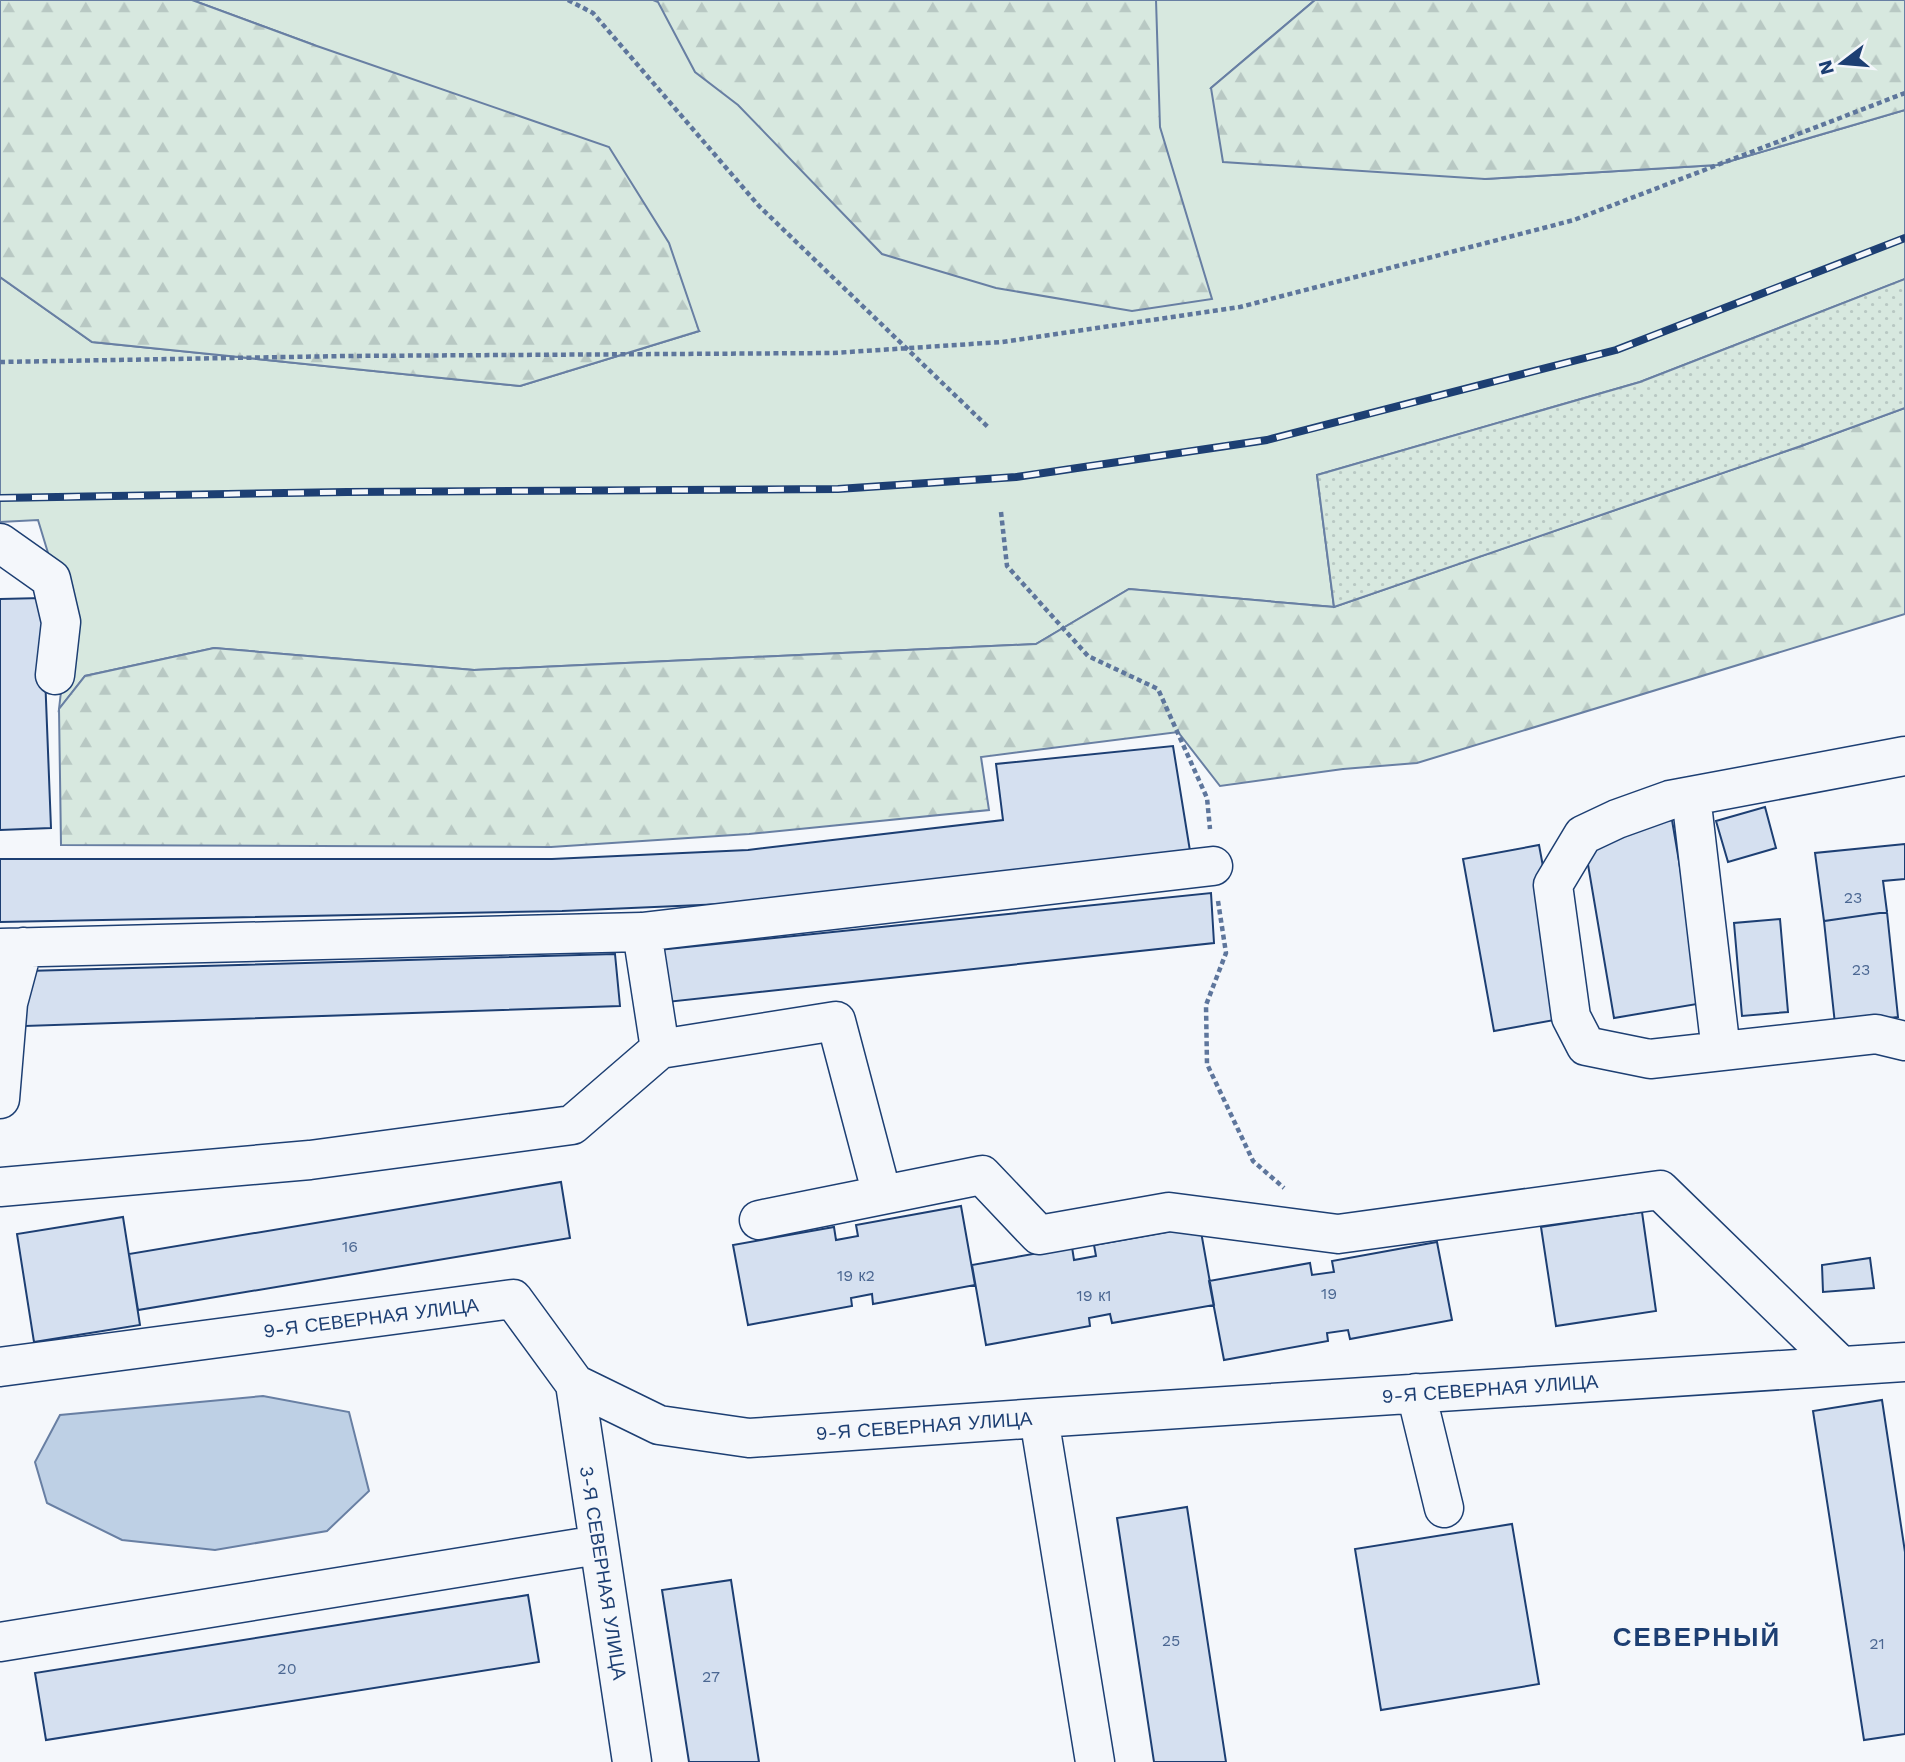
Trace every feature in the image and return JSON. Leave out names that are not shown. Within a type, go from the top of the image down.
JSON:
[{"type":"street","points":[[0,543],[51,579],[61,622],[55,675]]},
{"type":"street","points":[[1905,755],[1670,800],[1638,811],[1583,835],[1553,885],[1571,1017],[1586,1046],[1650,1059],[1876,1034],[1905,1041]]},
{"type":"street","points":[[1690,796],[1721,1051]]},
{"type":"street","points":[[0,1099],[11,948],[642,932],[1213,866]]},
{"type":"street","points":[[642,932],[660,1049]]},
{"type":"street","points":[[0,1187],[310,1160],[572,1125],[660,1049],[836,1021],[882,1195]]},
{"type":"street","points":[[760,1220],[982,1175],[1039,1235],[1170,1212],[1338,1234],[1660,1190],[1841,1366]]},
{"type":"street","name":"9-Я СЕВЕРНАЯ УЛИЦА","points":[[0,1367],[513,1299],[575,1384],[659,1425],[749,1438],[1905,1362]]},
{"type":"street","name":"3-Я СЕВЕРНАЯ УЛИЦА","points":[[575,1384],[632,1762]]},
{"type":"street","points":[[1416,1393],[1444,1508]]},
{"type":"street","points":[[1039,1418],[1094,1762]]},
{"type":"street","points":[[0,1642],[598,1545]]},
{"type":"path","points":[[568,0],[593,13],[760,206],[989,428]]},
{"type":"path","points":[[0,362],[359,356],[833,353],[1002,342],[1240,307],[1574,220],[1905,93]]},
{"type":"green space","points":[[0,0],[192,0],[609,147],[669,243],[699,331],[520,386],[92,342],[0,277]]},
{"type":"green space","points":[[192,0],[1315,0],[1211,88],[1485,179],[1717,165],[1905,110],[1905,279],[1640,382],[1317,475],[1334,607],[1129,589],[1036,644],[474,670],[214,648],[85,676],[59,709],[69,622],[38,520],[0,522],[0,277],[92,342],[520,386],[699,331],[314,45]]},
{"type":"green space","points":[[653,0],[1156,0],[1160,127],[1212,299],[1132,311],[996,288],[882,254],[738,105],[695,72],[658,2]]},
{"type":"green space","points":[[1315,0],[1905,0],[1905,110],[1717,165],[1485,179],[1223,162],[1211,88]]},
{"type":"green space","points":[[1905,279],[1905,408],[1334,607],[1317,475],[1640,382]]},
{"type":"green space","points":[[1905,408],[1905,614],[1417,763],[1343,769],[1220,786],[1178,732],[981,757],[989,810],[749,834],[551,847],[61,845],[59,709],[85,676],[214,648],[474,670],[1036,644],[1129,589],[1334,607]]},
{"type":"water","points":[[263,1396],[349,1412],[369,1491],[327,1531],[215,1550],[122,1540],[47,1503],[35,1462],[60,1415]]},
{"type":"building","points":[[42,598],[51,828],[0,830],[0,599]]},
{"type":"building","points":[[1173,746],[1190,851],[767,902],[562,911],[0,922],[0,859],[552,859],[748,850],[1003,820],[996,764]]},
{"type":"building","points":[[1765,807],[1776,848],[1728,862],[1716,821]]},
{"type":"building","points":[[1672,820],[1703,1003],[1614,1018],[1583,835]]},
{"type":"building","points":[[1905,844],[1905,879],[1883,881],[1887,912],[1824,921],[1815,853]]},
{"type":"building","points":[[1539,845],[1571,1017],[1494,1031],[1463,859]]},
{"type":"building","points":[[1211,893],[1214,943],[667,1002],[658,950]]},
{"type":"building","points":[[1887,912],[1898,1017],[1835,1024],[1824,921]]},
{"type":"building","points":[[1780,919],[1788,1012],[1742,1016],[1734,923]]},
{"type":"building","points":[[615,954],[620,1006],[25,1026],[27,971]]},
{"type":"building","points":[[561,1182],[570,1238],[138,1310],[129,1254]]},
{"type":"building","points":[[961,1206],[975,1285],[873,1304],[872,1294],[851,1298],[852,1306],[748,1325],[733,1245],[834,1227],[836,1240],[858,1236],[856,1225]]},
{"type":"building","points":[[1642,1212],[1656,1311],[1556,1326],[1541,1227]]},
{"type":"building","points":[[123,1217],[140,1325],[34,1342],[17,1234]]},
{"type":"building","points":[[1200,1226],[1214,1305],[1112,1323],[1110,1314],[1089,1318],[1090,1326],[986,1345],[972,1265],[1072,1247],[1074,1260],[1096,1256],[1094,1245]]},
{"type":"building","points":[[1437,1242],[1452,1320],[1350,1339],[1348,1330],[1327,1333],[1328,1341],[1224,1360],[1209,1281],[1310,1263],[1312,1275],[1334,1272],[1332,1261]]},
{"type":"building","points":[[1870,1258],[1874,1288],[1823,1292],[1822,1265]]},
{"type":"building","points":[[1882,1400],[1905,1552],[1905,1734],[1864,1740],[1813,1411]]},
{"type":"building","points":[[1187,1507],[1226,1762],[1154,1762],[1117,1518]]},
{"type":"building","points":[[1512,1524],[1539,1684],[1381,1710],[1355,1549]]},
{"type":"building","points":[[731,1580],[759,1762],[689,1762],[662,1590]]},
{"type":"building","points":[[528,1595],[539,1662],[46,1740],[35,1673]]},
{"type":"railway","points":[[0,498],[347,492],[838,489],[1016,477],[1267,440],[1616,350],[1905,238]]},
{"type":"district","name":"СЕВЕРНЫЙ","points":[[1697,1637]]}]
